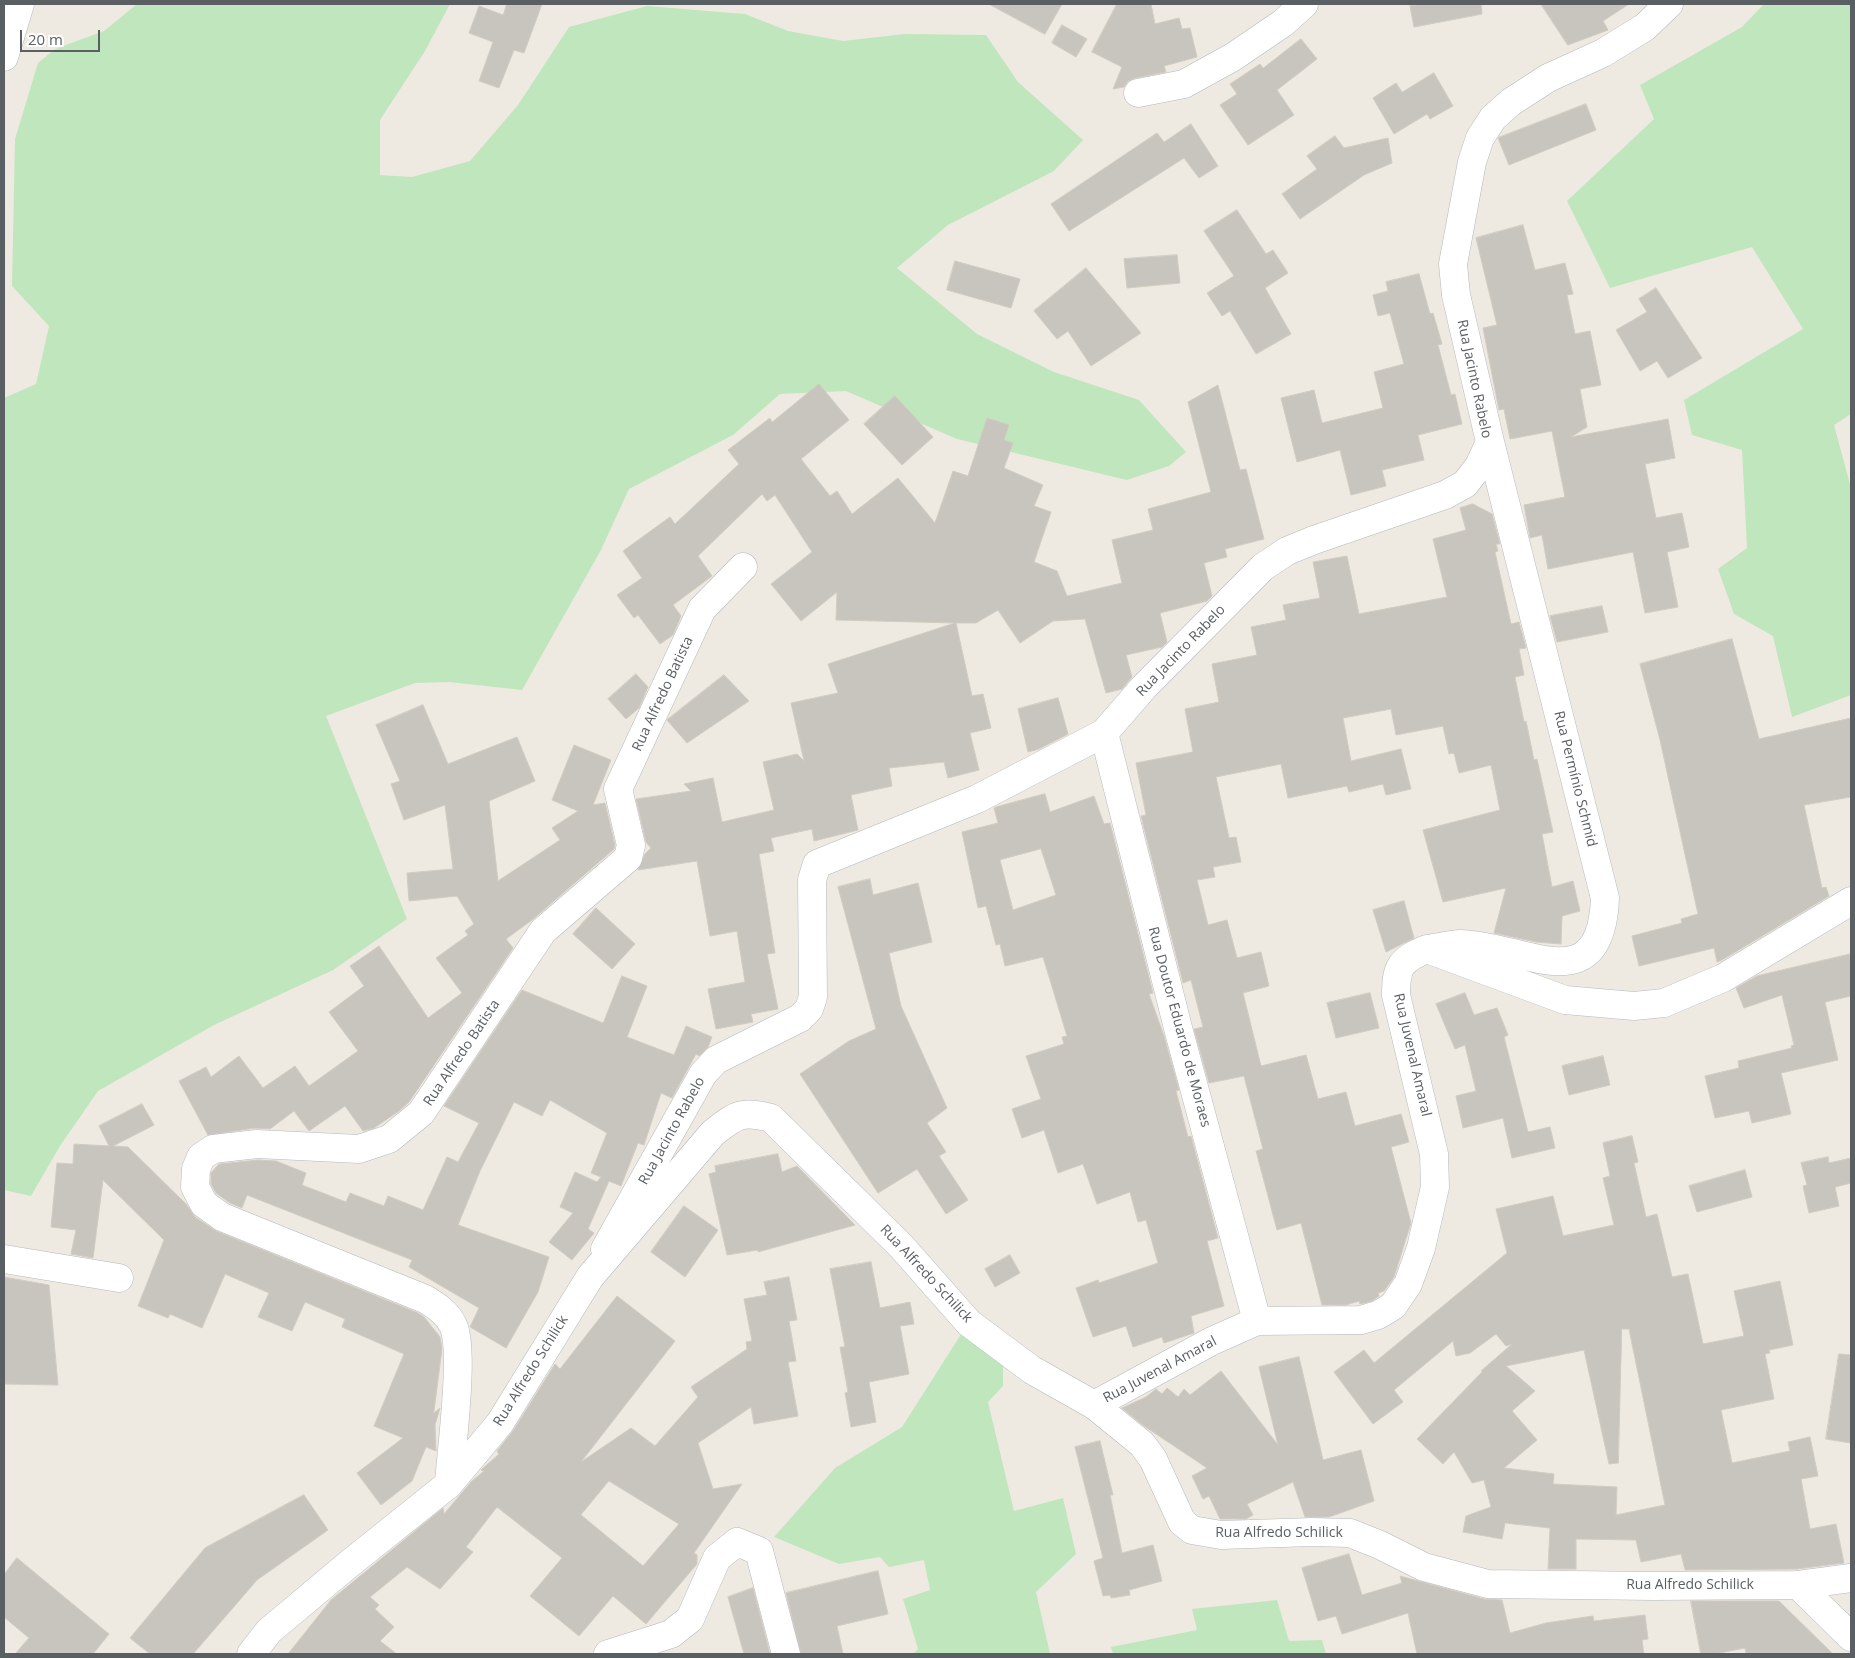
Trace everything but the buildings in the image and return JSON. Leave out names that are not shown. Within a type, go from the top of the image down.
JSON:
[{"type":"street","points":[[4,57],[20,4]]},
{"type":"street","points":[[1138,93],[1184,84],[1233,57],[1282,23],[1304,4]]},
{"type":"street","name":"Rua Jacinto Rabelo","points":[[590,1277],[702,1074],[716,1060],[800,1018],[810,1009],[813,997],[812,880],[817,864],[977,799],[1104,732],[1144,687],[1263,567],[1287,551],[1445,495],[1464,484],[1479,466],[1490,442],[1456,296],[1453,264],[1472,162],[1480,138],[1493,118],[1511,102],[1548,78],[1603,53],[1645,27],[1669,4]]},
{"type":"street","name":"Rua Permínio Schmid","points":[[1427,950],[1459,944],[1558,962],[1580,959],[1597,942],[1604,923],[1605,898],[1490,442]]},
{"type":"street","name":"Rua Alfredo Batista","points":[[449,1484],[458,1349],[454,1326],[444,1312],[426,1299],[222,1217],[204,1204],[195,1187],[196,1169],[202,1157],[213,1149],[257,1144],[359,1149],[390,1139],[421,1113],[543,931],[628,858],[631,845],[618,789],[702,609],[743,567]]},
{"type":"street","name":"Rua Doutor Eduardo de Moraes","points":[[1104,732],[1178,1028],[1258,1321]]},
{"type":"street","points":[[1427,950],[1565,1000],[1634,1006],[1664,1003],[1723,978],[1851,901]]},
{"type":"street","name":"Rua Juvenal Amaral","points":[[1094,1405],[1212,1341],[1258,1321],[1361,1320],[1378,1315],[1393,1306],[1408,1284],[1421,1248],[1435,1187],[1434,1154],[1396,995],[1396,978],[1400,964],[1413,955],[1427,950]]},
{"type":"street","name":"Rua Alfredo Schilick","points":[[251,1654],[269,1631],[449,1484],[500,1423],[590,1277],[713,1133],[736,1116],[755,1114],[771,1118],[901,1246],[970,1323],[1032,1370],[1094,1405],[1142,1444],[1153,1459],[1182,1522],[1192,1530],[1221,1534],[1350,1533],[1380,1545],[1424,1567],[1488,1584],[1798,1585],[1851,1578]]},
{"type":"street","points":[[4,1259],[120,1278]]},
{"type":"street","points":[[608,1654],[671,1634],[690,1619],[717,1558],[727,1548],[737,1542],[759,1552],[786,1654]]},
{"type":"street","points":[[1798,1585],[1851,1637]]},
{"type":"green space","points":[[137,4],[450,4],[425,51],[380,120],[380,175],[412,177],[470,161],[518,105],[569,27],[647,6],[745,14],[788,31],[843,41],[905,34],[986,35],[1018,82],[1083,140],[1054,171],[948,225],[897,268],[977,334],[1054,372],[1139,400],[1186,452],[1169,466],[1127,480],[957,439],[846,391],[780,394],[733,435],[629,489],[601,550],[522,690],[449,682],[415,683],[326,716],[407,919],[333,970],[214,1025],[98,1091],[60,1146],[31,1196],[4,1190],[4,398],[36,384],[49,326],[12,286],[15,139],[38,63],[55,49],[104,31]]},
{"type":"green space","points":[[1764,4],[1851,4],[1851,414],[1834,425],[1851,488],[1851,695],[1792,717],[1773,636],[1734,614],[1718,569],[1747,548],[1742,450],[1692,435],[1684,400],[1803,329],[1752,247],[1610,288],[1567,201],[1654,119],[1640,85],[1742,27]]},
{"type":"green space","points":[[965,1328],[1003,1361],[1003,1386],[988,1402],[1014,1511],[1063,1498],[1076,1554],[1036,1592],[1050,1654],[913,1654],[918,1649],[903,1599],[930,1590],[924,1560],[889,1567],[880,1557],[839,1564],[774,1537],[835,1468],[902,1427]]},
{"type":"green space","points":[[1277,1600],[1289,1641],[1322,1640],[1326,1654],[1113,1654],[1111,1647],[1197,1630],[1192,1609]]}]
